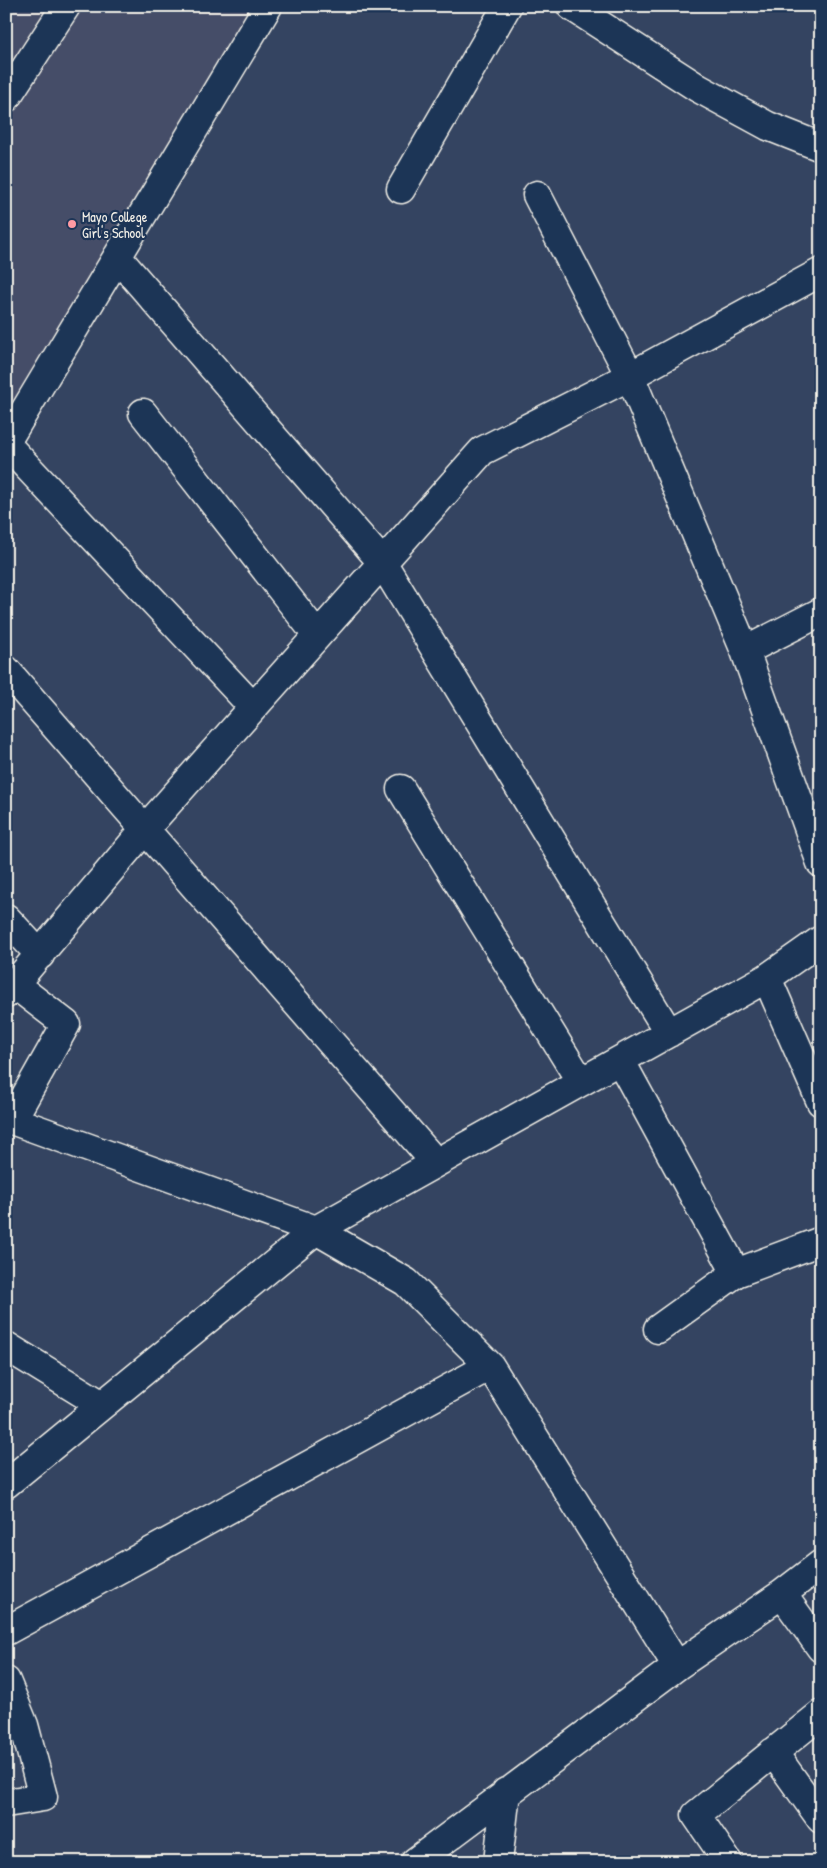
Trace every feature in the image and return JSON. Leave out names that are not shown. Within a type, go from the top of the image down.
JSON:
[{"type":"street","points":[[6,98],[66,6]]},
{"type":"street","points":[[253,707],[6,443],[268,6]]},
{"type":"street","points":[[400,188],[507,6]]},
{"type":"street","points":[[571,6],[698,88],[768,126],[821,147]]},
{"type":"street","points":[[537,195],[630,376],[745,650],[821,863]]},
{"type":"street","points":[[117,257],[382,562],[669,1032]]},
{"type":"street","points":[[677,1666],[490,1366],[406,1282],[316,1230],[9,1119],[66,1024],[10,989],[145,829],[482,451],[630,376],[821,272]]},
{"type":"street","points":[[143,413],[317,635]]},
{"type":"street","points":[[745,650],[821,612]]},
{"type":"street","points":[[6,670],[436,1163]]},
{"type":"street","points":[[401,789],[582,1082]]},
{"type":"street","points":[[6,918],[40,954]]},
{"type":"street","points":[[11,1473],[102,1405],[316,1230],[767,978],[821,940]]},
{"type":"street","points":[[767,978],[821,1102]]},
{"type":"street","points":[[620,1060],[736,1273]]},
{"type":"street","points":[[658,1329],[736,1273],[821,1241]]},
{"type":"street","points":[[6,1346],[102,1405]]},
{"type":"street","points":[[6,1631],[490,1366]]},
{"type":"street","points":[[415,1862],[506,1792],[677,1666],[782,1594],[821,1564]]},
{"type":"street","points":[[782,1594],[821,1648]]},
{"type":"street","points":[[6,1681],[24,1725],[43,1796],[6,1803]]},
{"type":"street","points":[[728,1862],[696,1815],[821,1714]]},
{"type":"street","points":[[774,1752],[821,1819]]},
{"type":"street","points":[[498,1862],[506,1792]]},
{"type":"shaded area","name":"Mayo College Girl's School","points":[[6,6],[268,6],[6,442]]},
{"type":"place","name":"Mayo College Girl's School","points":[[72,224]]}]
